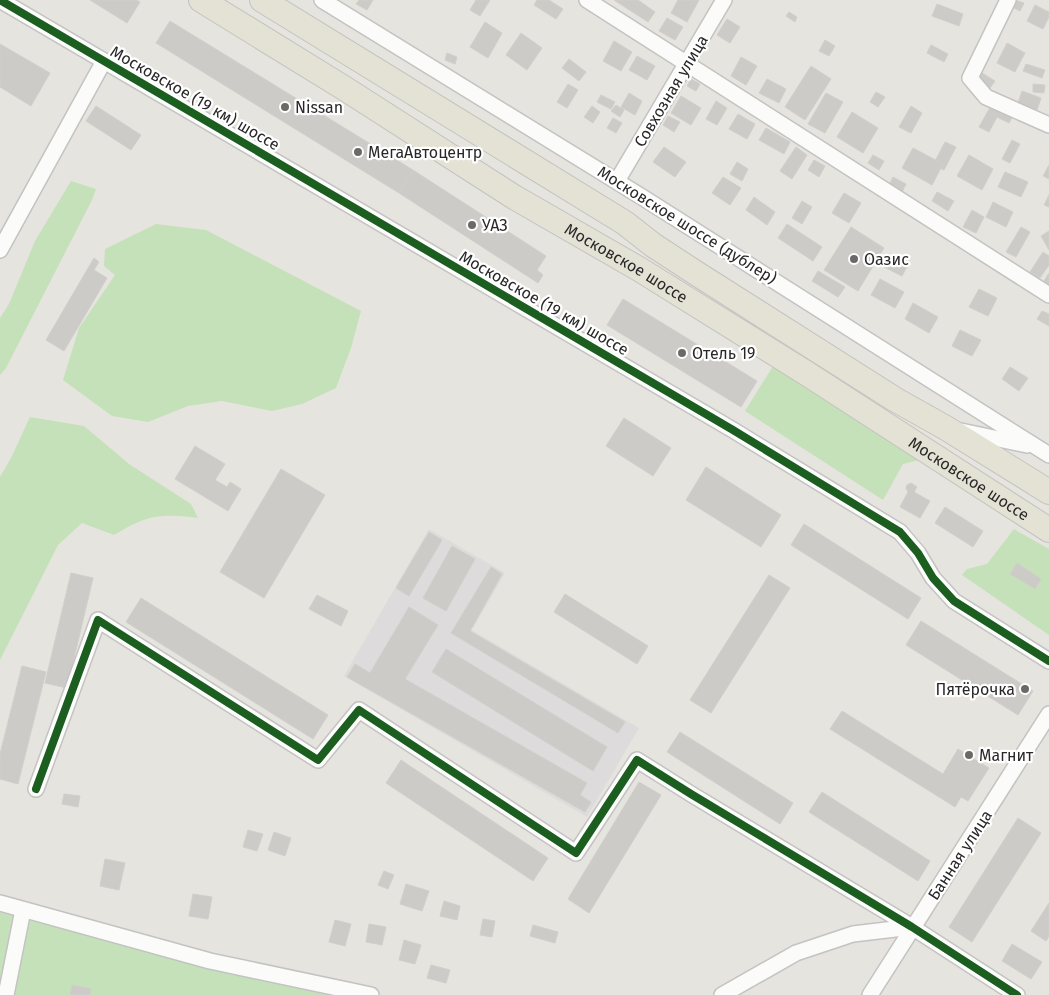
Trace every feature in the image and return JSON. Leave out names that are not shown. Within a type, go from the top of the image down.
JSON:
[{"type":"main road","name":"Московское шоссе","points":[[200,0],[344,88],[514,197],[675,291],[1049,530]]},
{"type":"main road","name":"Московское шоссе","points":[[262,0],[626,223],[653,245],[896,400],[946,428],[1049,492]]},
{"type":"main road","points":[[638,269],[648,269],[655,265],[657,254],[653,245]]},
{"type":"main road","points":[[675,291],[671,283],[672,274],[677,270],[687,267]]},
{"type":"street","name":"Московское (19 км) шоссе","points":[[0,0],[733,430],[900,532],[918,552],[933,578],[954,601],[1049,661]]},
{"type":"street","name":"Московское шоссе (дублер)","points":[[322,0],[617,182],[1049,454]]},
{"type":"street","points":[[587,0],[1049,295]]},
{"type":"street","name":"Совхозная улица","points":[[617,182],[724,0]]},
{"type":"street","points":[[1008,0],[970,78],[986,97],[1049,125]]},
{"type":"street","points":[[0,250],[104,61]]},
{"type":"street","points":[[946,428],[1036,447]]},
{"type":"street","points":[[36,789],[98,620],[318,760],[359,710],[576,853],[637,760],[912,927],[1017,995]]},
{"type":"street","name":"Банная улица","points":[[870,995],[1049,714]]},
{"type":"street","points":[[0,903],[210,961],[371,995]]},
{"type":"street","points":[[6,995],[23,910]]},
{"type":"street","points":[[722,995],[796,953],[852,934],[912,927]]},
{"type":"shaded area","points":[[429,529],[505,573],[472,630],[639,728],[587,817],[344,676]]},
{"type":"green space","points":[[71,181],[96,189],[92,200],[6,368],[0,375],[0,318],[9,304],[35,241]]},
{"type":"green space","points":[[156,224],[206,230],[361,311],[351,348],[336,388],[302,404],[272,411],[222,401],[188,406],[148,422],[112,416],[63,380],[79,328],[115,275],[104,266],[105,249]]},
{"type":"green space","points":[[775,363],[923,459],[903,464],[883,500],[745,411]]},
{"type":"green space","points":[[30,417],[84,426],[129,464],[191,504],[198,518],[154,517],[136,523],[114,535],[82,523],[58,545],[0,660],[0,477]]},
{"type":"green space","points":[[1014,529],[1049,549],[1049,635],[962,575],[967,569],[987,564]]},
{"type":"green space","points":[[0,908],[340,995],[0,995]]},
{"type":"building","points":[[90,0],[136,0],[140,2],[127,23]]},
{"type":"building","points":[[359,0],[373,0],[367,10],[356,4]]},
{"type":"building","points":[[476,0],[490,0],[480,16],[470,10]]},
{"type":"building","points":[[537,0],[549,0],[563,9],[556,19],[534,5]]},
{"type":"building","points":[[614,0],[638,0],[655,12],[648,22]]},
{"type":"building","points":[[678,0],[699,0],[687,22],[671,13]]},
{"type":"building","points":[[1015,0],[1024,3],[1020,11],[1012,7]]},
{"type":"building","points":[[937,4],[963,14],[959,26],[932,16]]},
{"type":"building","points":[[1035,5],[1049,12],[1049,17],[1043,29],[1027,21]]},
{"type":"building","points":[[789,12],[797,17],[795,22],[786,16]]},
{"type":"building","points":[[667,18],[683,27],[675,40],[659,31]]},
{"type":"building","points":[[727,19],[740,27],[730,43],[717,35]]},
{"type":"building","name":"Nissan","points":[[170,21],[413,170],[399,193],[156,43]]},
{"type":"building","points":[[485,22],[502,33],[488,58],[470,47]]},
{"type":"building","points":[[521,33],[542,48],[527,70],[506,55]]},
{"type":"building","points":[[825,40],[835,46],[829,56],[819,51]]},
{"type":"building","points":[[614,41],[632,52],[621,71],[603,61]]},
{"type":"building","points":[[1007,43],[1025,53],[1015,72],[997,63]]},
{"type":"building","points":[[0,44],[50,73],[31,106],[0,87]]},
{"type":"building","points":[[931,45],[948,54],[944,62],[927,53]]},
{"type":"building","points":[[447,53],[457,57],[455,64],[445,60]]},
{"type":"building","points":[[637,56],[655,66],[647,80],[629,70]]},
{"type":"building","points":[[741,57],[757,66],[746,85],[731,76]]},
{"type":"building","points":[[569,59],[586,72],[579,81],[562,68]]},
{"type":"building","points":[[1026,64],[1045,70],[1042,78],[1023,71]]},
{"type":"building","points":[[811,66],[831,79],[805,120],[785,107]]},
{"type":"building","points":[[982,73],[995,81],[990,88],[977,81]]},
{"type":"building","points":[[691,79],[700,84],[696,91],[687,86]]},
{"type":"building","points":[[767,79],[786,89],[779,103],[759,93]]},
{"type":"building","points":[[568,84],[578,90],[567,108],[557,102]]},
{"type":"building","points":[[1033,84],[1045,85],[1044,93],[1033,92]]},
{"type":"building","points":[[1022,91],[1041,98],[1037,110],[1018,103]]},
{"type":"building","points":[[876,92],[885,97],[878,107],[870,102]]},
{"type":"building","points":[[629,93],[642,101],[635,115],[621,107]]},
{"type":"building","points":[[826,93],[843,102],[825,133],[808,124]]},
{"type":"building","points":[[601,95],[615,102],[611,109],[597,102]]},
{"type":"building","points":[[681,96],[701,108],[691,125],[671,113]]},
{"type":"building","points":[[716,101],[727,108],[717,125],[706,119]]},
{"type":"building","points":[[992,104],[1013,116],[1009,123],[997,117],[989,132],[979,127]]},
{"type":"building","points":[[616,105],[624,110],[620,117],[611,111]]},
{"type":"building","points":[[96,106],[141,135],[131,150],[86,121]]},
{"type":"building","points":[[592,106],[600,112],[593,123],[584,117]]},
{"type":"building","points":[[911,106],[922,113],[911,133],[899,127]]},
{"type":"building","points":[[852,112],[878,128],[863,153],[837,137]]},
{"type":"building","points":[[738,114],[755,124],[747,139],[729,129]]},
{"type":"building","points":[[668,116],[680,122],[674,132],[663,125]]},
{"type":"building","points":[[613,118],[622,123],[616,133],[607,128]]},
{"type":"building","points":[[766,128],[790,142],[784,154],[759,140]]},
{"type":"building","points":[[1012,140],[1020,144],[1010,163],[1002,159]]},
{"type":"building","points":[[945,142],[956,147],[944,170],[933,165]]},
{"type":"building","points":[[664,147],[686,162],[675,177],[653,162]]},
{"type":"building","points":[[796,147],[807,155],[792,179],[780,171]]},
{"type":"building","points":[[913,148],[943,164],[932,185],[902,168]]},
{"type":"building","points":[[873,155],[884,161],[879,170],[868,163]]},
{"type":"building","points":[[969,155],[993,169],[982,190],[957,176]]},
{"type":"building","points":[[814,160],[825,166],[819,177],[808,170]]},
{"type":"building","points":[[737,162],[748,169],[742,181],[730,174]]},
{"type":"building","points":[[1049,165],[1049,179],[1043,176]]},
{"type":"building","name":"УАЗ","points":[[413,170],[546,256],[537,270],[543,275],[538,283],[399,193]]},
{"type":"building","points":[[1005,172],[1028,182],[1021,197],[998,187]]},
{"type":"building","points":[[723,177],[741,188],[730,205],[712,193]]},
{"type":"building","points":[[893,177],[906,184],[902,192],[889,185]]},
{"type":"building","points":[[937,192],[954,201],[948,211],[932,201]]},
{"type":"building","points":[[844,193],[861,203],[849,223],[832,213]]},
{"type":"building","points":[[1049,195],[1049,207],[1044,205]]},
{"type":"building","points":[[754,197],[775,212],[767,225],[746,210]]},
{"type":"building","points":[[802,201],[812,207],[802,224],[792,218]]},
{"type":"building","points":[[993,202],[1013,212],[1006,227],[986,217]]},
{"type":"building","points":[[972,210],[984,217],[976,233],[963,227]]},
{"type":"building","points":[[787,224],[822,247],[813,261],[778,238]]},
{"type":"building","name":"Оазис","points":[[851,227],[884,248],[858,291],[824,270]]},
{"type":"building","points":[[1021,227],[1030,232],[1016,257],[1006,252]]},
{"type":"building","points":[[1049,231],[1049,250],[1041,236]]},
{"type":"building","points":[[1043,252],[1049,256],[1049,265],[1040,278],[1030,272]]},
{"type":"building","points":[[887,254],[908,265],[902,276],[882,266]]},
{"type":"building","points":[[94,258],[99,262],[94,270],[107,278],[64,351],[46,340]]},
{"type":"building","points":[[818,271],[845,287],[838,297],[812,281]]},
{"type":"building","points":[[1049,273],[1049,285],[1044,281]]},
{"type":"building","points":[[880,279],[904,292],[895,308],[871,295]]},
{"type":"building","points":[[979,289],[997,298],[988,316],[969,307]]},
{"type":"building","name":"Отель 19","points":[[623,299],[757,381],[741,407],[607,325]]},
{"type":"building","points":[[913,303],[938,317],[929,333],[905,319]]},
{"type":"building","points":[[1042,311],[1049,314],[1049,326],[1037,319]]},
{"type":"building","points":[[960,330],[981,340],[972,356],[952,346]]},
{"type":"building","points":[[1010,367],[1028,378],[1019,391],[1002,379]]},
{"type":"building","points":[[624,418],[671,448],[653,476],[606,446]]},
{"type":"building","points":[[195,446],[225,464],[215,480],[227,487],[230,482],[241,489],[228,511],[175,479]]},
{"type":"building","points":[[706,467],[781,515],[761,547],[686,500]]},
{"type":"building","points":[[281,469],[325,495],[264,598],[220,572]]},
{"type":"building","points":[[911,483],[917,487],[914,492],[930,501],[920,518],[900,507],[908,492],[907,485]]},
{"type":"building","points":[[945,507],[983,531],[973,547],[935,523]]},
{"type":"building","points":[[804,524],[921,598],[908,619],[791,545]]},
{"type":"building","points":[[429,532],[442,540],[409,596],[396,588]]},
{"type":"building","points":[[452,546],[475,559],[446,611],[423,598]]},
{"type":"building","points":[[1017,563],[1041,579],[1035,589],[1010,574]]},
{"type":"building","points":[[491,567],[502,574],[470,631],[625,722],[618,733],[451,633]]},
{"type":"building","points":[[71,573],[93,578],[67,688],[45,683]]},
{"type":"building","points":[[769,575],[790,588],[711,713],[690,700]]},
{"type":"building","points":[[565,594],[648,646],[637,664],[554,612]]},
{"type":"building","points":[[317,595],[348,611],[341,626],[309,609]]},
{"type":"building","points":[[141,598],[328,715],[313,739],[126,622]]},
{"type":"building","points":[[409,607],[438,625],[405,679],[587,783],[580,795],[591,802],[585,812],[347,677],[355,664],[370,673]]},
{"type":"building","points":[[921,621],[1033,691],[1018,715],[906,645]]},
{"type":"building","points":[[446,649],[607,747],[593,771],[432,672]]},
{"type":"building","points":[[22,666],[46,672],[18,784],[0,779],[0,754]]},
{"type":"building","points":[[842,711],[943,774],[958,749],[989,768],[968,801],[961,797],[955,807],[830,729]]},
{"type":"building","points":[[680,732],[793,803],[780,824],[667,752]]},
{"type":"building","points":[[401,760],[548,858],[533,881],[386,783]]},
{"type":"building","points":[[639,782],[661,795],[589,913],[568,899]]},
{"type":"building","points":[[822,792],[930,861],[918,881],[809,812]]},
{"type":"building","points":[[64,794],[80,796],[78,807],[62,804]]},
{"type":"building","points":[[1018,818],[1041,833],[972,942],[949,927]]},
{"type":"building","points":[[248,830],[263,834],[257,851],[243,847]]},
{"type":"building","points":[[274,832],[291,838],[285,856],[268,850]]},
{"type":"building","points":[[105,859],[125,863],[119,890],[100,886]]},
{"type":"building","points":[[384,871],[394,875],[388,889],[378,885]]},
{"type":"building","points":[[406,884],[429,891],[422,911],[400,904]]},
{"type":"building","points":[[193,894],[212,897],[208,919],[189,916]]},
{"type":"building","points":[[444,901],[460,906],[457,920],[440,916]]},
{"type":"building","points":[[1049,903],[1049,936],[1046,941],[1031,931]]},
{"type":"building","points":[[483,919],[495,921],[492,937],[480,935]]},
{"type":"building","points":[[335,920],[351,924],[345,946],[329,942]]},
{"type":"building","points":[[369,924],[386,927],[382,945],[366,942]]},
{"type":"building","points":[[533,925],[558,932],[555,943],[530,936]]},
{"type":"building","points":[[404,940],[421,945],[415,964],[399,960]]},
{"type":"building","points":[[1012,944],[1042,962],[1031,979],[1002,961]]},
{"type":"building","points":[[431,965],[450,970],[446,983],[427,978]]},
{"type":"building","points":[[72,985],[91,989],[90,995],[70,995]]},
{"type":"cycle path","points":[[0,0],[733,430],[900,532],[918,553],[933,578],[954,601],[1049,661]]},
{"type":"cycle path","points":[[36,789],[98,620],[318,760],[359,710],[576,853],[637,760],[912,927],[1017,995]]},
{"type":"place","name":"Nissan","points":[[285,107]]},
{"type":"place","name":"МегаАвтоцентр","points":[[358,152]]},
{"type":"place","name":"УАЗ","points":[[472,225]]},
{"type":"place","name":"Оазис","points":[[854,259]]},
{"type":"place","name":"Отель 19","points":[[682,353]]},
{"type":"place","name":"Пятёрочка","points":[[1025,689]]},
{"type":"place","name":"Магнит","points":[[969,755]]}]
